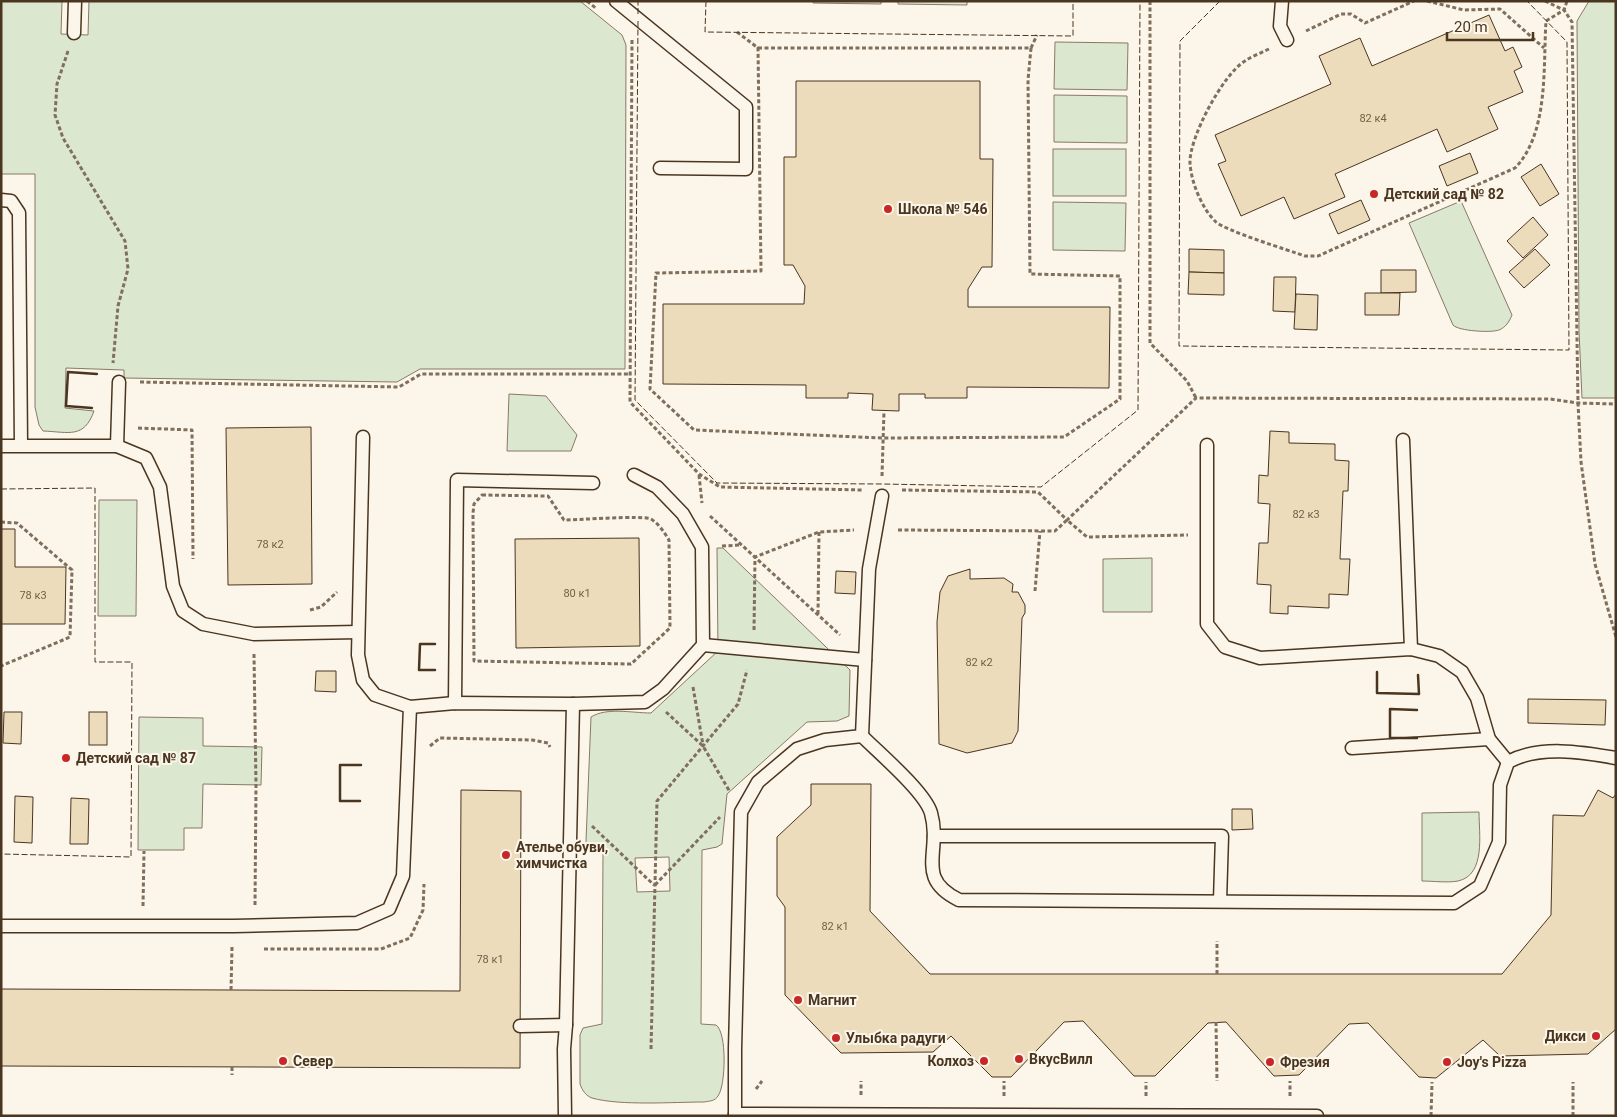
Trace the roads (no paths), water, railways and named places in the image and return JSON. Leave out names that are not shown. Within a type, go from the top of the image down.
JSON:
[{"type":"lane","points":[[74,33],[75,1]]},
{"type":"lane","points":[[616,1],[746,107],[746,169],[660,168]]},
{"type":"lane","points":[[1282,1],[1280,26],[1287,40]]},
{"type":"lane","points":[[1,200],[11,202],[20,212],[21,445]]},
{"type":"lane","points":[[117,446],[119,382]]},
{"type":"lane","points":[[363,437],[358,655],[363,680],[375,695],[410,707],[455,703],[573,704],[645,702],[662,689],[704,645],[702,546],[683,514],[657,488],[634,475]]},
{"type":"lane","points":[[1403,440],[1411,649]]},
{"type":"lane","points":[[1207,445],[1207,624],[1226,647],[1260,658],[1411,649],[1439,656],[1462,672],[1477,698],[1489,739],[1508,762]]},
{"type":"lane","points":[[1,446],[117,446],[146,458],[160,487],[174,586],[183,610],[203,624],[254,634],[358,632]]},
{"type":"lane","points":[[455,703],[457,480],[593,483]]},
{"type":"lane","points":[[879,490],[877,530],[869,569],[862,736],[918,792],[931,812],[934,836],[934,880],[944,893],[959,900],[1454,903],[1480,886],[1499,842],[1500,785],[1508,762],[1523,754],[1581,752],[1616,758]]},
{"type":"lane","points":[[704,645],[865,660]]},
{"type":"lane","points":[[565,1116],[564,1049],[572,806],[573,704]]},
{"type":"lane","points":[[1,926],[224,926],[357,923],[389,909],[402,876],[410,707]]},
{"type":"lane","points":[[862,736],[826,740],[797,749],[758,782],[741,812],[735,1029],[735,1115],[1317,1116]]},
{"type":"lane","points":[[1352,748],[1489,739]]},
{"type":"lane","points":[[934,836],[1222,836],[1220,901]]},
{"type":"lane","points":[[520,1026],[566,1025]]},
{"type":"place","name":"Детский сад № 82","points":[[1374,194]]},
{"type":"place","name":"Школа № 546","points":[[888,209]]},
{"type":"place","name":"Детский сад № 87","points":[[66,758]]},
{"type":"place","name":"Ателье обуви, химчистка","points":[[506,855]]},
{"type":"place","name":"Магнит","points":[[798,1000]]},
{"type":"place","name":"Дикси","points":[[1596,1036]]},
{"type":"place","name":"Улыбка радуги","points":[[836,1038]]},
{"type":"place","name":"ВкусВилл","points":[[1019,1059]]},
{"type":"place","name":"Север","points":[[283,1061]]},
{"type":"place","name":"Колхоз","points":[[984,1061]]},
{"type":"place","name":"Фрезия","points":[[1270,1062]]},
{"type":"place","name":"Joy's Pizza","points":[[1447,1062]]}]
